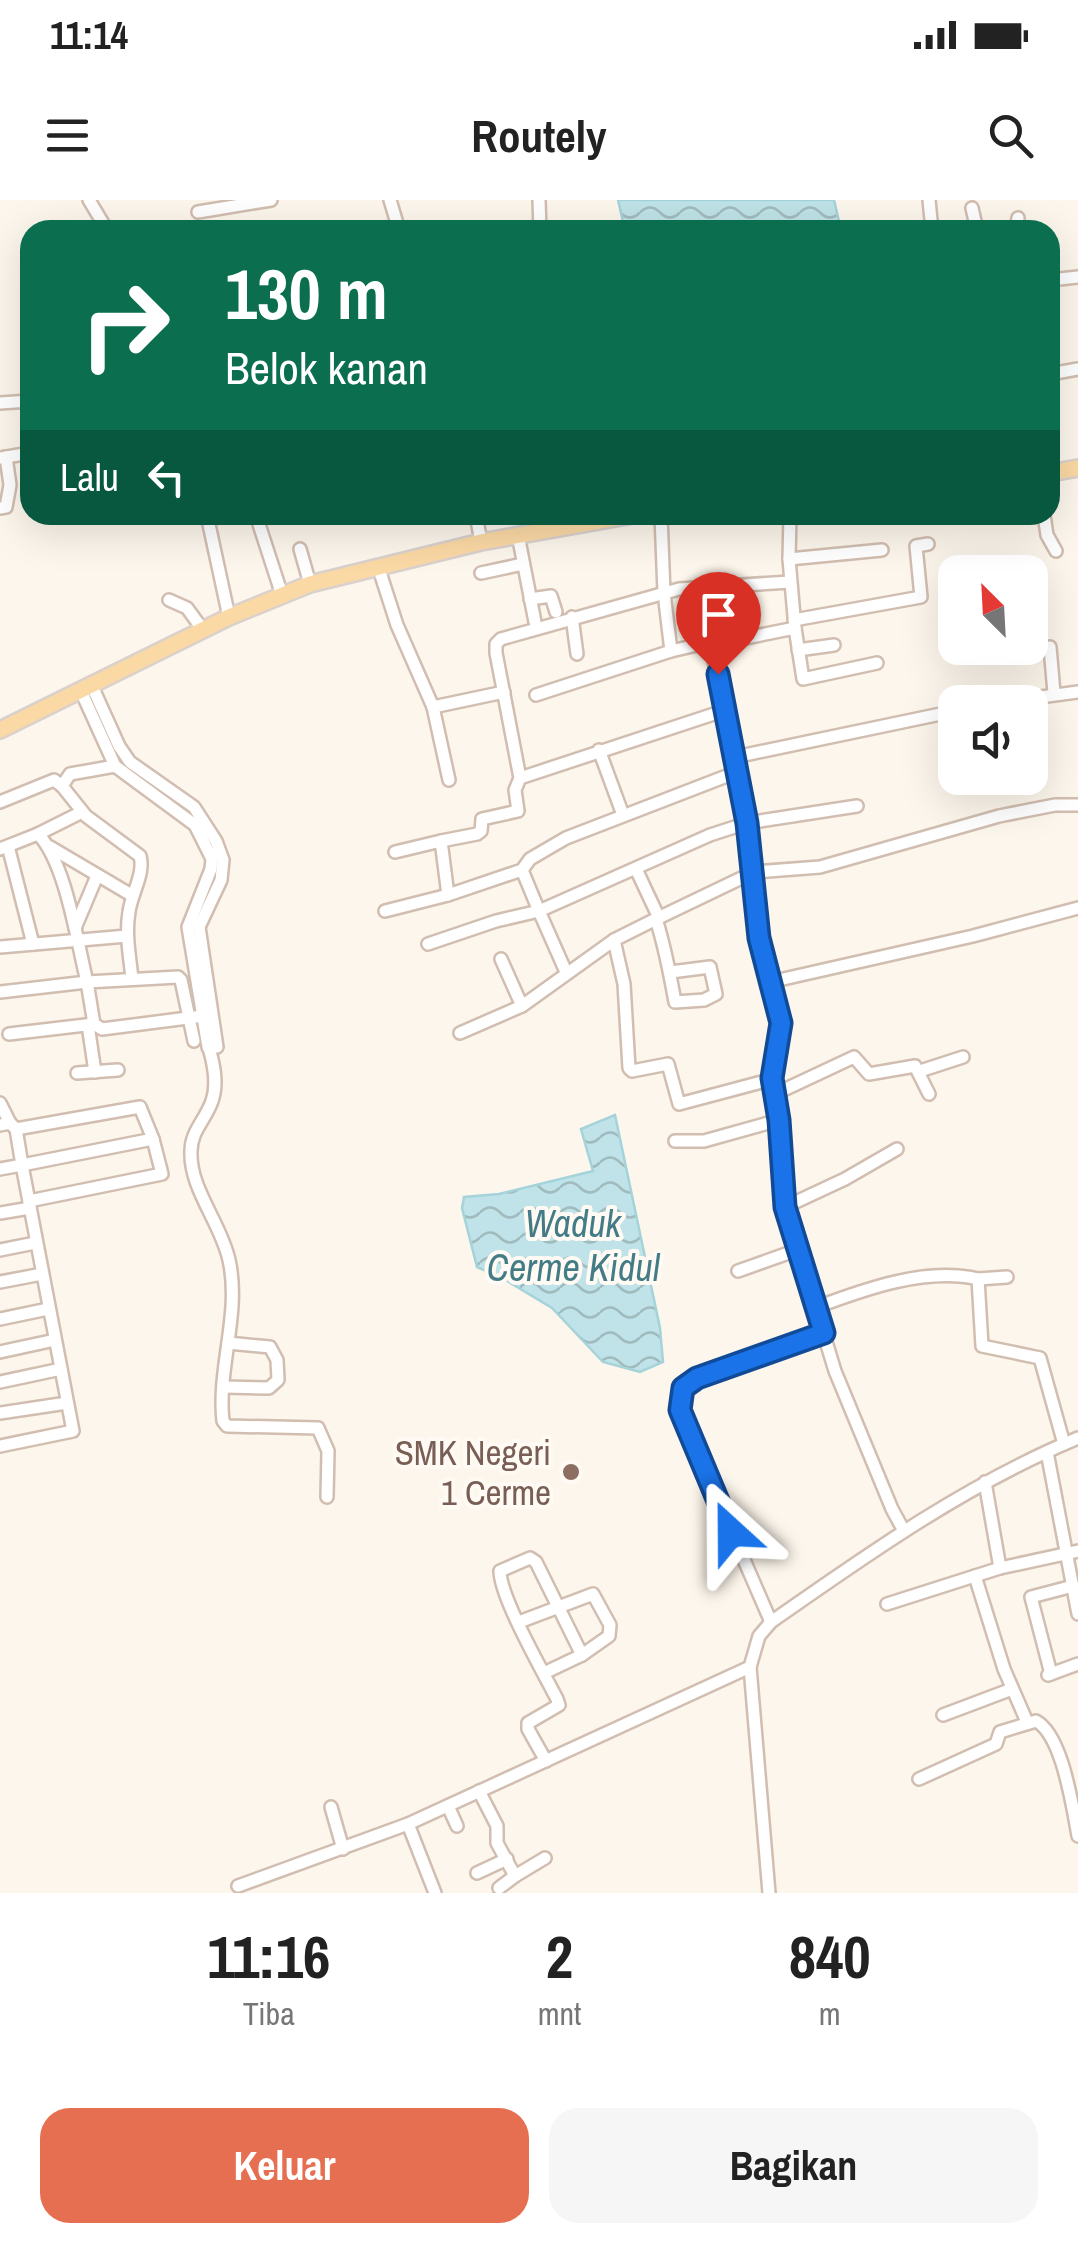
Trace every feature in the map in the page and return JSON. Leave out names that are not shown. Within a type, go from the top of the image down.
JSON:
[{"type":"main road","points":[[0,730],[229,617],[310,584],[558,525]]},
{"type":"street","points":[[198,212],[271,200]]},
{"type":"street","points":[[972,208],[975,220]]},
{"type":"street","points":[[0,508],[10,498],[2,457]]},
{"type":"street","points":[[208,525],[229,617]]},
{"type":"street","points":[[259,525],[282,595]]},
{"type":"street","points":[[478,525],[481,542]]},
{"type":"street","points":[[661,525],[671,651]]},
{"type":"street","points":[[790,525],[790,582],[803,679],[877,663]]},
{"type":"street","points":[[1046,525],[1056,552]]},
{"type":"street","points":[[518,536],[535,622]]},
{"type":"street","points":[[711,645],[920,597],[916,546],[928,544]]},
{"type":"street","points":[[300,549],[310,584]]},
{"type":"street","points":[[789,559],[882,550]]},
{"type":"street","points":[[481,573],[523,564]]},
{"type":"street","points":[[378,566],[390,607],[433,707],[449,780]]},
{"type":"street","points":[[395,852],[477,834],[482,820],[518,811],[516,790],[520,778],[496,653],[496,644],[501,639],[679,589],[790,582]]},
{"type":"street","points":[[530,599],[551,596],[556,612]]},
{"type":"street","points":[[169,600],[187,608],[204,630]]},
{"type":"street","points":[[572,617],[577,654]]},
{"type":"street","points":[[536,695],[710,642],[747,823],[755,912],[781,1023],[772,1078],[785,1207],[835,1371],[904,1531]]},
{"type":"street","points":[[798,650],[834,645]]},
{"type":"street","points":[[1050,647],[1054,693]]},
{"type":"street","points":[[86,688],[115,766],[123,774],[158,788]]},
{"type":"street","points":[[86,688],[130,762],[173,798],[218,860],[188,928],[209,1015],[214,1071],[213,1099],[196,1129],[190,1152],[232,1278],[222,1418],[227,1426],[312,1427],[321,1432],[330,1464],[328,1497]]},
{"type":"street","points":[[433,707],[504,692]]},
{"type":"street","points":[[1048,694],[1078,692]]},
{"type":"street","points":[[520,778],[726,710]]},
{"type":"street","points":[[735,757],[938,715]]},
{"type":"street","points":[[599,750],[623,815]]},
{"type":"street","points":[[62,786],[70,774],[115,766]]},
{"type":"street","points":[[385,911],[522,870],[539,853],[623,815],[737,772]]},
{"type":"street","points":[[0,802],[54,780],[82,812],[140,856],[142,867],[127,936],[132,980]]},
{"type":"street","points":[[460,1034],[522,1006],[614,940],[754,872],[820,867],[999,816],[1055,805],[1078,805]]},
{"type":"street","points":[[428,944],[496,921],[539,912],[690,844],[747,823],[858,806]]},
{"type":"street","points":[[33,944],[4,848],[82,812]]},
{"type":"street","points":[[38,834],[50,846],[133,896]]},
{"type":"street","points":[[440,841],[448,895]]},
{"type":"street","points":[[50,846],[86,982],[95,1072]]},
{"type":"street","points":[[636,868],[657,919],[678,1004],[714,997],[710,967],[671,972]]},
{"type":"street","points":[[522,870],[566,972]]},
{"type":"street","points":[[75,934],[97,876]]},
{"type":"street","points":[[770,982],[1078,908]]},
{"type":"street","points":[[0,947],[75,934],[127,936]]},
{"type":"street","points":[[614,940],[623,976],[632,1072],[668,1064],[680,1104],[772,1078]]},
{"type":"street","points":[[501,959],[522,1006]]},
{"type":"street","points":[[0,992],[178,977],[194,1040]]},
{"type":"street","points":[[9,1034],[91,1025],[102,1029],[209,1015]]},
{"type":"street","points":[[920,1071],[962,1056]]},
{"type":"street","points":[[775,1094],[852,1058],[869,1074],[912,1066],[920,1071],[928,1094]]},
{"type":"street","points":[[78,1073],[118,1070]]},
{"type":"street","points":[[0,1103],[22,1164],[72,1432],[0,1446]]},
{"type":"street","points":[[8,1126],[140,1107],[154,1139],[162,1174]]},
{"type":"street","points":[[675,1142],[704,1141],[779,1120]]},
{"type":"street","points":[[0,1169],[154,1139]]},
{"type":"street","points":[[785,1207],[896,1149]]},
{"type":"street","points":[[0,1213],[176,1171]]},
{"type":"street","points":[[0,1250],[35,1243]]},
{"type":"street","points":[[738,1271],[796,1250]]},
{"type":"street","points":[[0,1282],[42,1274]]},
{"type":"street","points":[[817,1308],[863,1291],[918,1279],[1007,1277]]},
{"type":"street","points":[[978,1279],[982,1346],[1038,1356],[1064,1444]]},
{"type":"street","points":[[0,1318],[48,1309]]},
{"type":"street","points":[[770,1622],[688,1431],[679,1401],[683,1388],[697,1378],[824,1333]]},
{"type":"street","points":[[0,1352],[55,1340]]},
{"type":"street","points":[[224,1387],[269,1388],[278,1380],[278,1360],[270,1347],[228,1343]]},
{"type":"street","points":[[0,1382],[60,1370]]},
{"type":"street","points":[[0,1413],[67,1403]]},
{"type":"street","points":[[770,1893],[750,1667],[759,1636],[770,1622],[904,1531],[1006,1469],[1078,1438]]},
{"type":"street","points":[[1047,1452],[1073,1552],[1078,1614]]},
{"type":"street","points":[[985,1482],[1000,1568]]},
{"type":"street","points":[[887,1604],[1000,1568],[1073,1552]]},
{"type":"street","points":[[546,1761],[528,1730],[534,1718],[558,1706],[499,1574],[530,1558],[536,1562],[582,1655]]},
{"type":"street","points":[[975,1576],[1012,1689],[1027,1722]]},
{"type":"street","points":[[1074,1586],[1031,1597],[1048,1675],[1078,1664]]},
{"type":"street","points":[[519,1622],[589,1594],[595,1596],[611,1632],[582,1655],[544,1674]]},
{"type":"street","points":[[238,1886],[408,1824],[750,1667]]},
{"type":"street","points":[[944,1715],[1012,1689]]},
{"type":"street","points":[[919,1779],[996,1744],[1000,1732],[1036,1721],[1044,1725],[1054,1743],[1078,1836]]},
{"type":"street","points":[[480,1792],[496,1826],[497,1844],[515,1876]]},
{"type":"street","points":[[448,1806],[457,1826]]},
{"type":"street","points":[[331,1807],[343,1850]]},
{"type":"street","points":[[408,1824],[434,1893]]},
{"type":"street","points":[[499,1888],[545,1858]]},
{"type":"street","points":[[476,1873],[506,1859]]},
{"type":"water","points":[[618,200],[834,200],[839,220],[623,220]]},
{"type":"water","name":"Waduk Cerme Kidul","points":[[615,1115],[660,1328],[663,1362],[640,1372],[603,1362],[552,1308],[477,1267],[462,1208],[464,1197],[499,1194],[593,1171],[581,1129]]},
{"type":"place","name":"SMK Negeri 1 Cerme","points":[[571,1472]]},
{"type":"route","points":[[718,674],[747,823],[764,966],[781,1023],[772,1078],[785,1207],[824,1333],[697,1378],[683,1388],[680,1410],[731,1532]]}]
